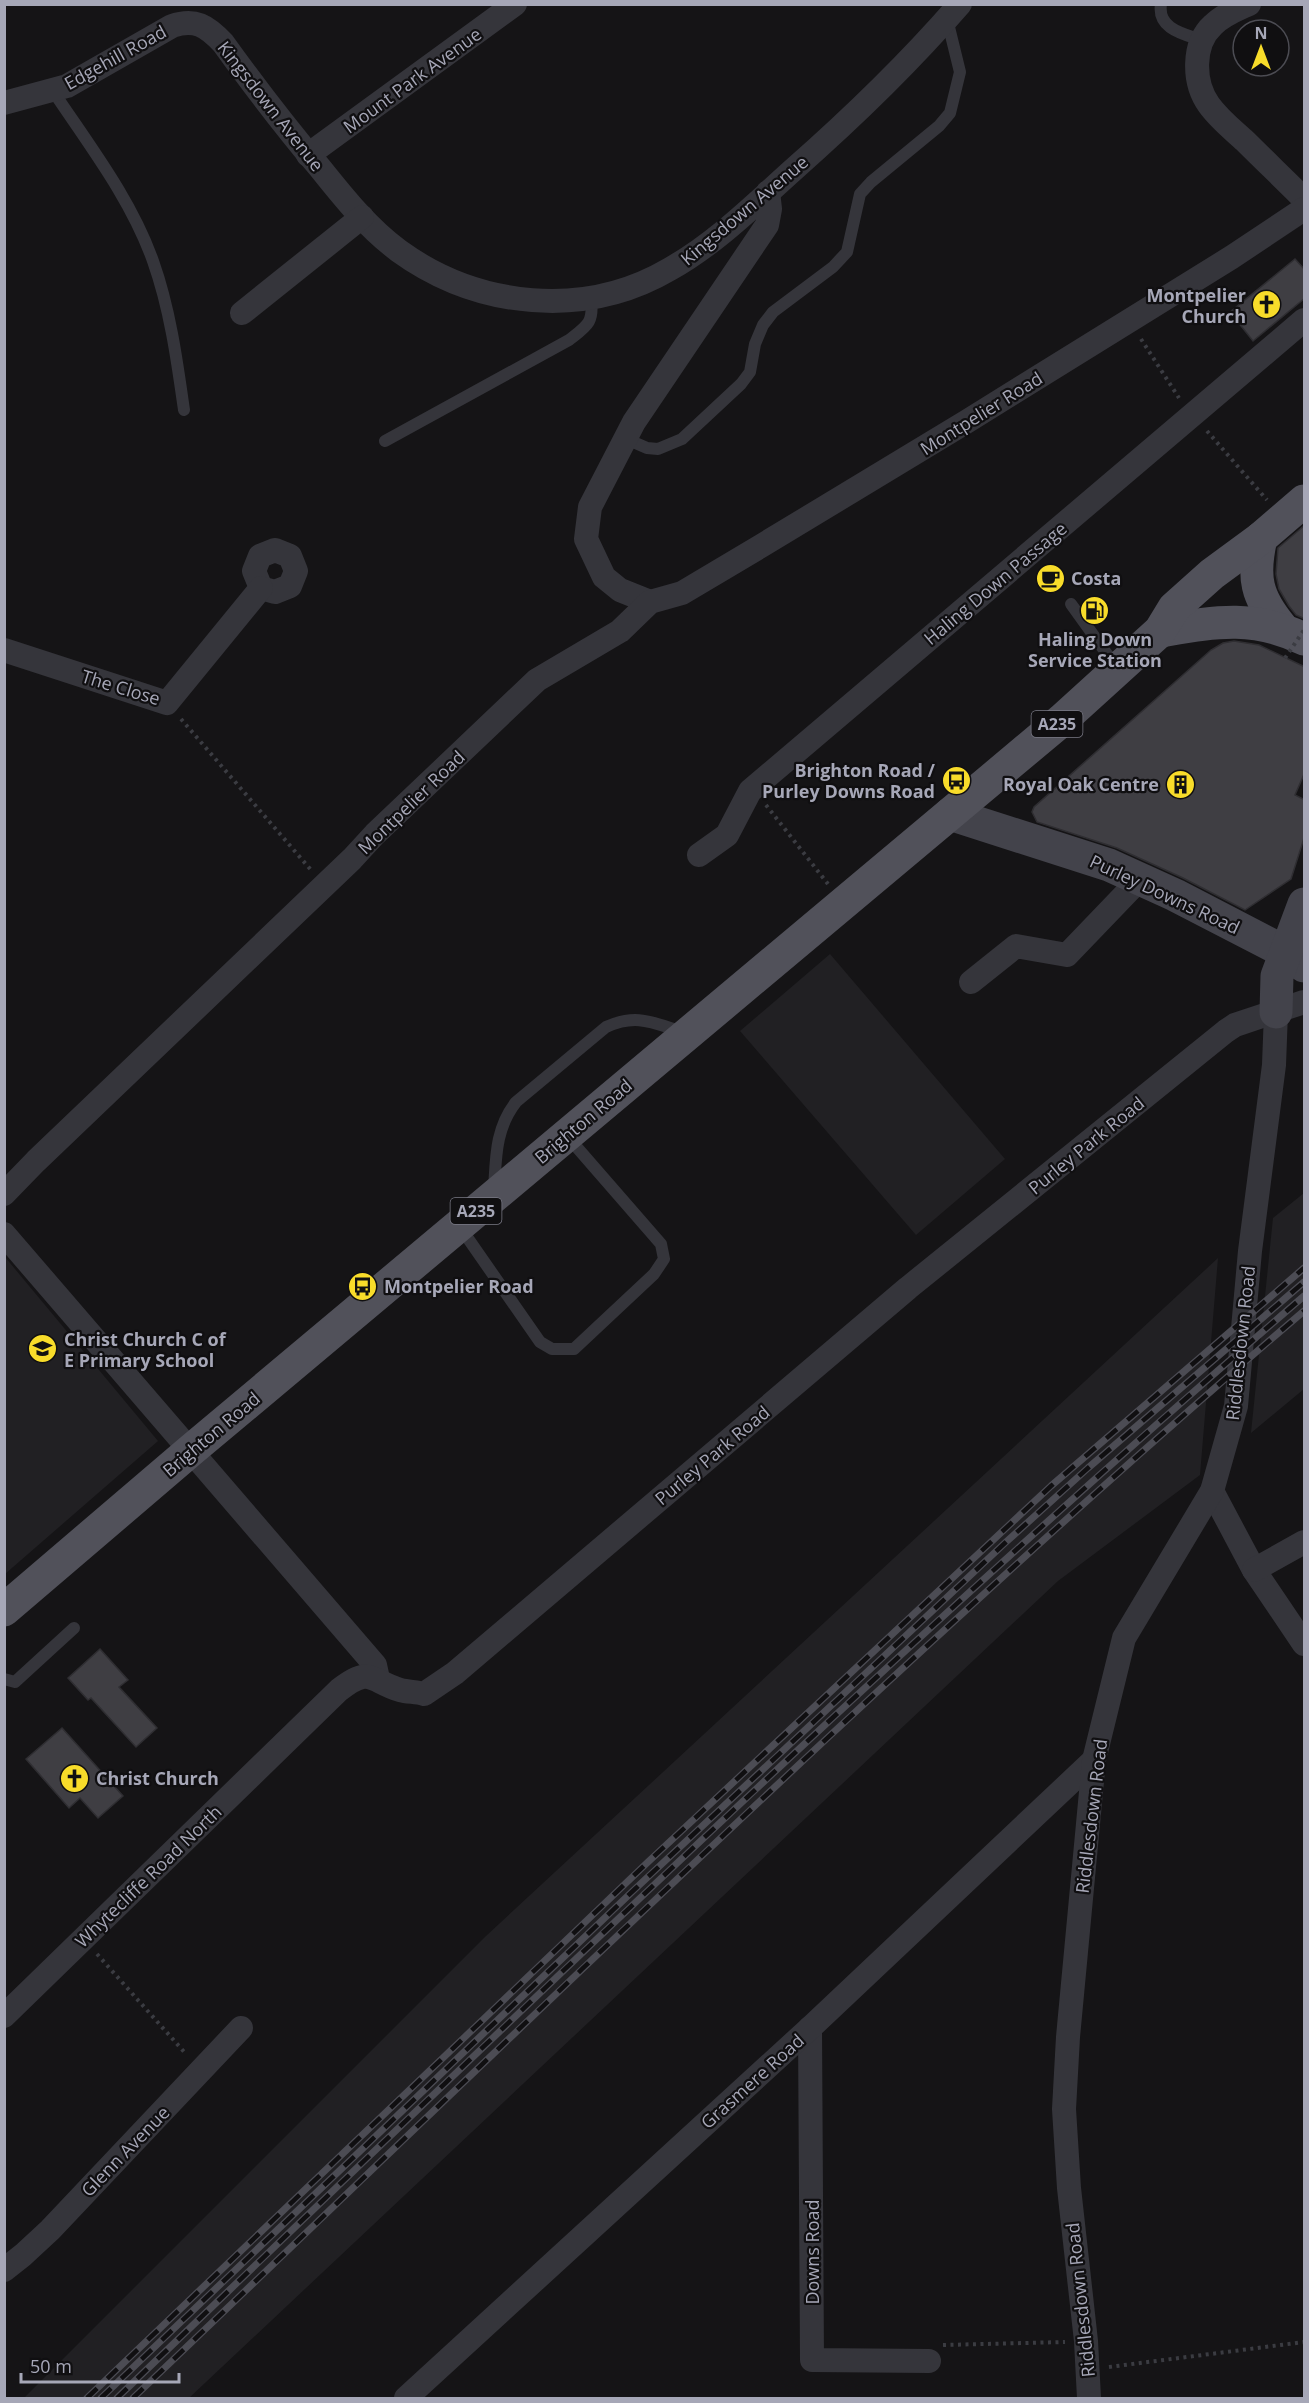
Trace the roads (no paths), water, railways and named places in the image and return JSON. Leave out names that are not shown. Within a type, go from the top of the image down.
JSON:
[{"type":"main road","name":"Brighton Road","points":[[4,1610],[190,1451],[1062,720],[1160,630],[1174,608],[1212,574],[1261,538],[1305,501]]},
{"type":"main road","points":[[1261,538],[1256,579],[1265,605],[1294,639]]},
{"type":"main road","points":[[1160,630],[1220,621],[1294,639]]},
{"type":"street","name":"Mount Park Avenue","points":[[308,155],[515,4]]},
{"type":"street","points":[[1249,4],[1221,18],[1202,40],[1198,57],[1198,79],[1202,93],[1210,106],[1305,199]]},
{"type":"street","name":"Kingsdown Avenue","points":[[191,22],[206,26],[218,39],[308,155],[362,217],[398,250],[420,265],[456,283],[493,294],[526,300],[559,301],[591,299],[632,288],[672,269],[710,242],[858,111],[915,55],[953,12]]},
{"type":"street","name":"Edgehill Road","points":[[4,103],[53,91],[85,77],[172,26],[191,22]]},
{"type":"street","points":[[650,603],[620,590],[604,577],[586,539],[590,507],[624,438],[767,225],[770,209],[768,192]]},
{"type":"street","name":"Montpelier Road","points":[[4,1194],[537,680],[620,631],[650,603],[682,593],[761,546],[1129,321],[1305,209]]},
{"type":"street","points":[[242,313],[362,217]]},
{"type":"street","name":"Haling Down Passage","points":[[699,855],[727,835],[753,788],[1305,320]]},
{"type":"street","name":"The Close","points":[[4,650],[167,703],[261,588]]},
{"type":"street","name":"Purley Downs Road","points":[[950,814],[1109,865],[1295,959]]},
{"type":"street","points":[[970,982],[1016,946],[1067,955],[1140,879]]},
{"type":"street","name":"Riddlesdown Road","points":[[1089,2398],[1086,2341],[1069,2188],[1064,2109],[1068,2037],[1094,1760],[1124,1638],[1212,1491],[1236,1406],[1250,1251],[1274,1065],[1290,1007],[1277,976],[1295,959],[1305,904]]},
{"type":"street","name":"Purley Park Road","points":[[378,1679],[399,1690],[424,1694],[455,1673],[908,1288],[1226,1031],[1235,1025],[1290,1007]]},
{"type":"street","points":[[4,1234],[375,1665],[378,1679]]},
{"type":"street","points":[[1212,1491],[1254,1570],[1305,1644]]},
{"type":"street","points":[[1254,1570],[1305,1542]]},
{"type":"street","name":"Whytecliffe Road North","points":[[4,2016],[339,1690],[352,1680],[365,1677],[378,1679]]},
{"type":"street","name":"Grasmere Road","points":[[406,2398],[810,2028],[1094,1760]]},
{"type":"street","name":"Glenn Avenue","points":[[4,2270],[23,2256],[50,2230],[241,2028]]},
{"type":"street","name":"Downs Road","points":[[810,2028],[812,2360],[929,2361]]},
{"type":"lane","points":[[1161,4],[1166,25],[1202,40]]},
{"type":"lane","points":[[624,438],[647,448],[658,449],[682,439],[741,384],[750,372],[755,344],[763,325],[772,312],[833,267],[847,252],[860,194],[871,182],[939,126],[950,113],[960,72],[953,12]]},
{"type":"lane","points":[[53,91],[109,174],[136,221],[153,260],[171,327],[184,410]]},
{"type":"lane","points":[[385,441],[568,340],[589,323],[592,311],[591,299]]},
{"type":"lane","points":[[1071,604],[1118,669]]},
{"type":"lane","points":[[493,1197],[498,1136],[507,1113],[516,1102],[606,1026],[620,1020],[636,1018],[688,1034]]},
{"type":"lane","points":[[459,1226],[540,1342],[552,1349],[574,1349],[654,1274],[664,1259],[661,1244],[567,1135]]},
{"type":"lane","points":[[4,1679],[15,1682],[74,1628]]},
{"type":"railway","points":[[87,2398],[648,1862],[1051,1486],[1304,1268]]},
{"type":"railway","points":[[101,2398],[635,1889],[1006,1542],[1088,1468],[1304,1282]]},
{"type":"railway","points":[[117,2398],[703,1838],[1001,1564],[1304,1296]]},
{"type":"railway","points":[[133,2398],[566,1984],[857,1710],[1004,1575],[1304,1311]]},
{"type":"place","name":"Montpelier Church","points":[[1267,305]]},
{"type":"place","name":"Costa","points":[[1050,578]]},
{"type":"place","name":"Haling Down Service Station","points":[[1095,610]]},
{"type":"place","name":"Brighton Road / Purley Downs Road","points":[[956,780]]},
{"type":"place","name":"Royal Oak Centre","points":[[1180,784]]},
{"type":"place","name":"Montpelier Road","points":[[363,1286]]},
{"type":"place","name":"Christ Church C of E Primary School","points":[[43,1349]]},
{"type":"place","name":"Christ Church","points":[[75,1778]]}]
